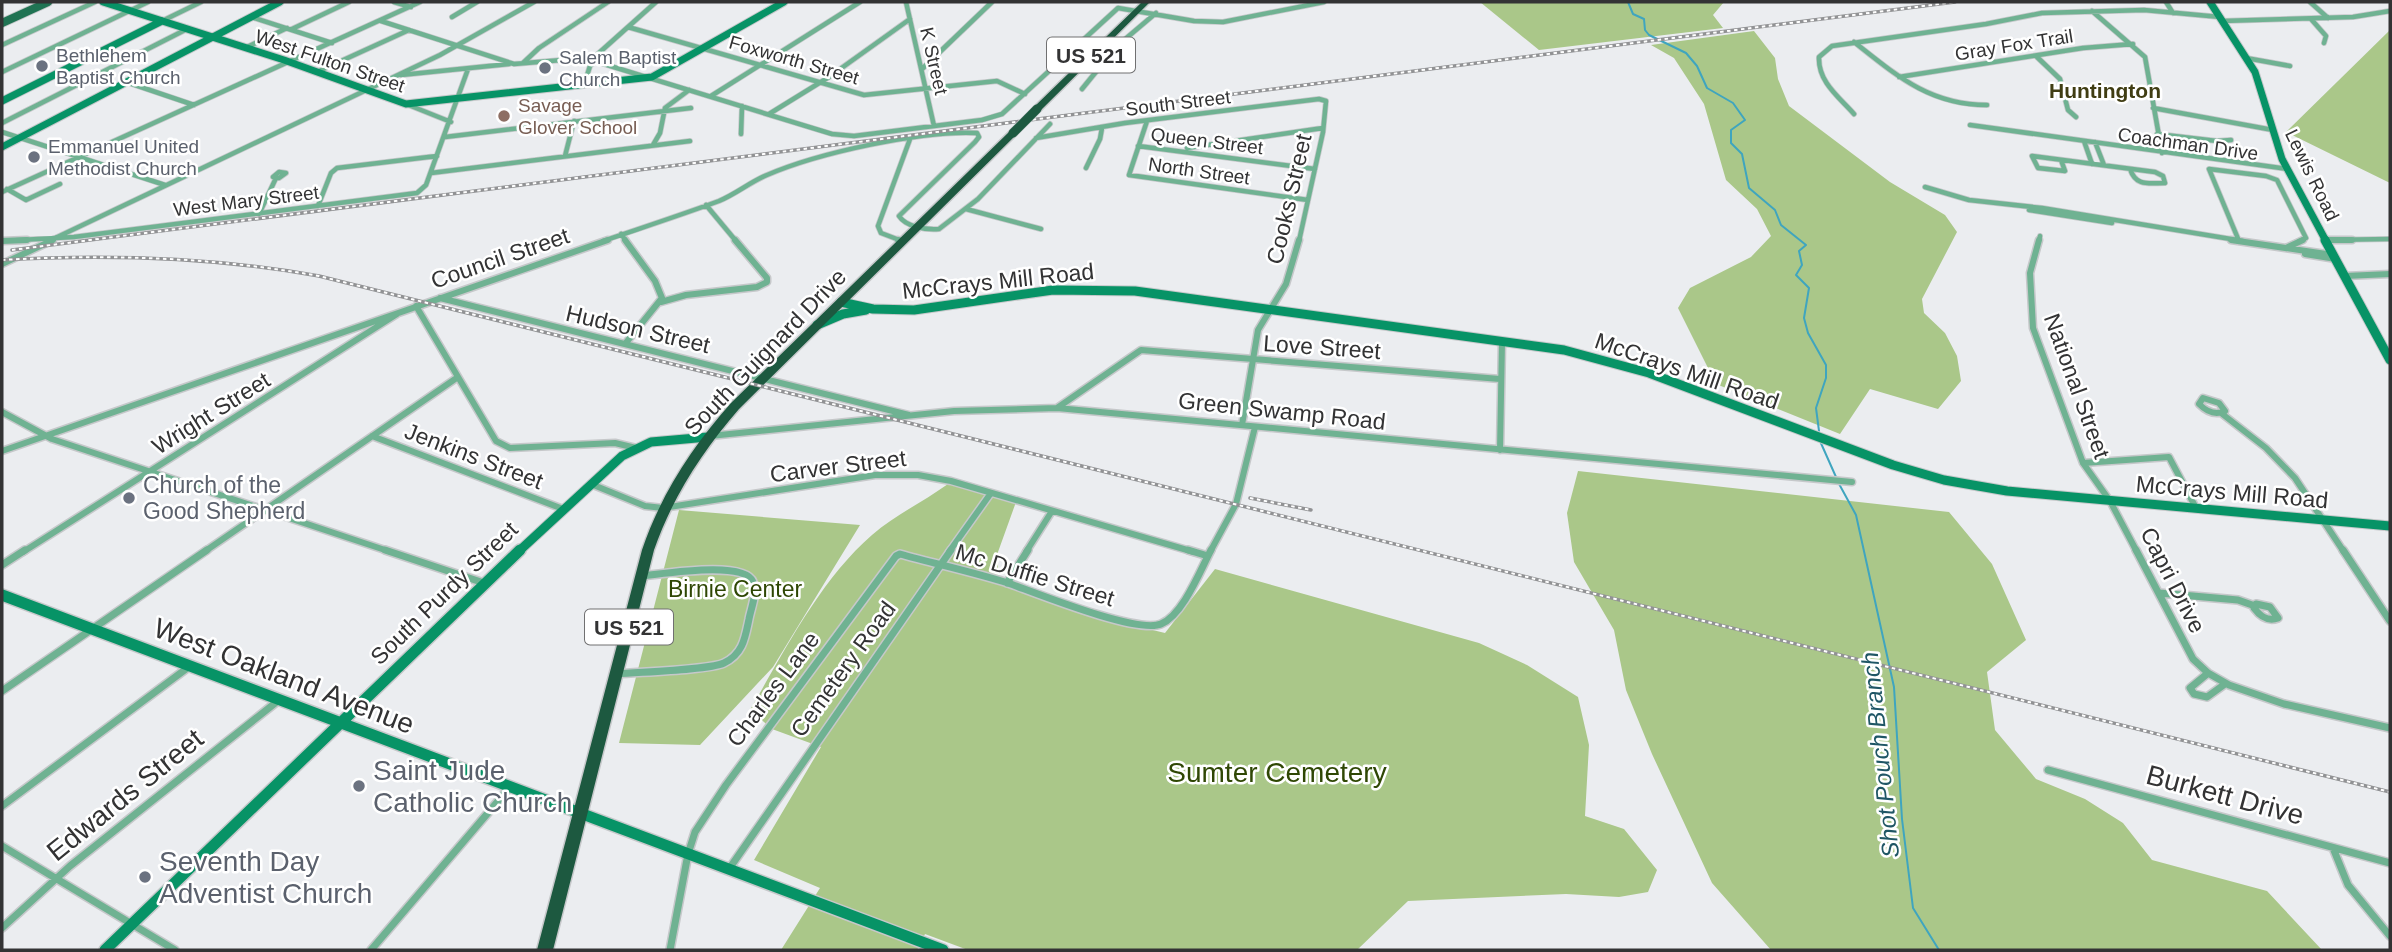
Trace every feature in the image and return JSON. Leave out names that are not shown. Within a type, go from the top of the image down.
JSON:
[{"type":"highway","name":"South Guignard Drive","points":[[545,950],[641,576],[663,508],[673,488],[708,437],[764,377],[1146,2]]},
{"type":"main road","points":[[2,23],[48,2]]},
{"type":"street","points":[[2,45],[95,2]]},
{"type":"street","name":"West Fulton Street","points":[[103,2],[289,62],[406,104],[649,77],[665,72],[784,2]]},
{"type":"street","points":[[2,72],[148,2]]},
{"type":"street","points":[[2,101],[201,2]]},
{"type":"street","points":[[2,147],[280,2]]},
{"type":"street","points":[[245,48],[349,2]]},
{"type":"street","points":[[394,2],[411,7]]},
{"type":"street","points":[[4,190],[420,2]]},
{"type":"street","points":[[452,17],[477,2]]},
{"type":"street","points":[[2,264],[457,46],[534,2]]},
{"type":"street","points":[[523,63],[539,48],[608,2]]},
{"type":"street","points":[[584,85],[594,61],[656,2]]},
{"type":"street","points":[[710,96],[860,2]]},
{"type":"street","name":"K Street","points":[[906,2],[934,126]]},
{"type":"street","points":[[922,69],[992,2]]},
{"type":"street","points":[[396,76],[523,63],[594,61],[842,136],[934,126],[996,117],[1005,113],[1113,10],[1122,7],[1194,21],[1230,21],[1324,2]]},
{"type":"street","points":[[2166,2],[2173,12]]},
{"type":"street","name":"Lewis Road","points":[[2210,2],[2261,87],[2288,170],[2386,345],[2390,360]]},
{"type":"street","points":[[2310,2],[2328,18]]},
{"type":"street","points":[[2092,10],[2145,57],[2161,152]]},
{"type":"street","points":[[1854,114],[1824,79],[1818,61],[1823,52],[1832,46],[1986,24],[2036,13],[2092,10],[2173,12],[2221,19],[2311,19],[2390,11]]},
{"type":"street","points":[[1082,89],[1121,42],[1156,13]]},
{"type":"street","points":[[251,17],[332,43]]},
{"type":"street","points":[[769,114],[910,19]]},
{"type":"street","points":[[2311,19],[2326,36],[2324,43]]},
{"type":"street","points":[[381,21],[514,64]]},
{"type":"street","name":"Foxworth Street","points":[[628,27],[868,95],[997,81],[1026,94]]},
{"type":"street","points":[[2,124],[187,29]]},
{"type":"street","points":[[317,72],[410,30]]},
{"type":"street","points":[[1854,42],[1916,90],[1935,98],[1971,106],[1987,105]]},
{"type":"street","name":"Gray Fox Trail","points":[[1899,77],[2083,48],[2133,44]]},
{"type":"street","points":[[2037,57],[2059,74],[2068,110],[2076,117]]},
{"type":"street","points":[[2246,58],[2290,66]]},
{"type":"street","points":[[468,69],[431,173],[690,141]]},
{"type":"street","points":[[126,82],[194,105]]},
{"type":"street","points":[[653,145],[660,133],[664,111],[689,90]]},
{"type":"street","name":"South Street","points":[[1036,138],[1147,121],[1324,100]]},
{"type":"street","name":"Cooks Street","points":[[1242,425],[1258,330],[1292,270],[1324,128],[1324,100]]},
{"type":"street","points":[[406,104],[451,122]]},
{"type":"street","points":[[741,134],[742,106]]},
{"type":"street","points":[[444,137],[691,107]]},
{"type":"street","points":[[2153,108],[2273,130]]},
{"type":"street","points":[[565,156],[574,121]]},
{"type":"street","points":[[1138,146],[1147,121]]},
{"type":"street","points":[[917,226],[943,228],[966,209],[1049,124]]},
{"type":"street","name":"Coachman Drive","points":[[1970,125],[2288,170]]},
{"type":"street","points":[[1086,169],[1100,139],[1102,128]]},
{"type":"street","points":[[1178,150],[1324,128]]},
{"type":"street","points":[[2,132],[164,185]]},
{"type":"street","name":"Council Street","points":[[2,451],[726,198],[772,173],[910,139],[977,133],[978,139],[900,214],[902,221],[917,226]]},
{"type":"street","points":[[2157,134],[2217,142],[2231,141]]},
{"type":"street","points":[[902,241],[881,233],[878,226],[910,139]]},
{"type":"street","points":[[2084,141],[2092,164]]},
{"type":"street","points":[[2096,143],[2104,165]]},
{"type":"street","name":"Queen Street","points":[[1138,146],[1315,169]]},
{"type":"street","name":"North Street","points":[[1138,146],[1129,175],[1308,200]]},
{"type":"street","points":[[318,206],[331,173],[337,168],[438,156]]},
{"type":"street","points":[[2061,160],[2065,171],[2038,168],[2032,156],[2104,165],[2130,169],[2155,173],[2163,176],[2165,183],[2140,183],[2133,178],[2130,169]]},
{"type":"street","points":[[2239,241],[2208,169],[2266,176],[2277,180],[2306,238],[2287,248]]},
{"type":"street","name":"West Mary Street","points":[[52,239],[413,194],[424,188],[431,173]]},
{"type":"street","points":[[259,214],[276,178]]},
{"type":"street","points":[[4,190],[26,200],[60,184]]},
{"type":"street","points":[[1925,187],[1969,200],[2022,208],[2044,215],[2099,223],[2121,223],[2335,257]]},
{"type":"street","points":[[625,344],[661,302],[686,295],[757,287],[767,282],[706,205]]},
{"type":"street","points":[[966,209],[1041,229]]},
{"type":"street","points":[[621,234],[659,287],[661,302]]},
{"type":"street","name":"National Street","points":[[2040,236],[2030,273],[2032,324],[2083,463],[2110,500]]},
{"type":"street","points":[[2,240],[52,239]]},
{"type":"street","points":[[2326,240],[2390,239]]},
{"type":"street","points":[[2345,276],[2390,274]]},
{"type":"street","name":"McCrays Mill Road","points":[[841,302],[873,309],[914,310],[1027,293],[1094,289],[1155,292],[1564,350],[1630,367],[1893,466],[1968,485],[2390,526]]},
{"type":"street","name":"Hudson Street","points":[[439,298],[764,377],[911,416]]},
{"type":"street","points":[[416,306],[486,428],[496,441],[506,447],[517,449],[615,443],[636,448],[666,440],[708,437]]},
{"type":"street","points":[[817,325],[843,314],[873,309]]},
{"type":"street","name":"Wright Street","points":[[2,565],[402,311]]},
{"type":"street","points":[[1500,450],[1502,342]]},
{"type":"street","name":"Love Street","points":[[1057,408],[1141,350],[1500,379]]},
{"type":"street","points":[[2,691],[457,377]]},
{"type":"street","name":"Green Swamp Road","points":[[708,437],[981,409],[1057,408],[1852,482]]},
{"type":"street","points":[[2,412],[46,436],[484,583]]},
{"type":"street","points":[[2221,413],[2280,461],[2323,519],[2390,621]]},
{"type":"street","points":[[1208,556],[1239,497],[1255,427]]},
{"type":"street","name":"Jenkins Street","points":[[372,436],[564,509]]},
{"type":"street","name":"South Purdy Street","points":[[105,950],[484,583],[622,456],[636,448]]},
{"type":"street","points":[[2083,463],[2169,457],[2196,508]]},
{"type":"street","name":"Carver Street","points":[[591,484],[645,506],[663,508],[893,472],[922,474],[1208,556]]},
{"type":"street","name":"Cemetery Road","points":[[729,869],[807,752],[991,492]]},
{"type":"street","name":"Capri Drive","points":[[2110,500],[2185,645],[2207,674],[2225,684],[2267,698],[2390,728]]},
{"type":"street","points":[[1007,583],[1052,511]]},
{"type":"street","name":"Mc Duffie Street","points":[[900,554],[1007,583],[1049,599],[1141,626],[1161,624],[1180,608],[1208,556]]},
{"type":"street","name":"Charles Lane","points":[[670,950],[688,854],[695,832],[726,785],[900,554]]},
{"type":"street","points":[[616,674],[722,664],[739,653],[746,638],[755,589],[753,580],[747,573],[730,569],[641,576]]},
{"type":"street","points":[[2158,593],[2238,600],[2255,606]]},
{"type":"street","name":"West Oakland Avenue","points":[[2,595],[943,950]]},
{"type":"street","points":[[2,806],[190,666]]},
{"type":"street","points":[[2207,674],[2190,688],[2194,694],[2207,697],[2225,684]]},
{"type":"street","name":"Edwards Street","points":[[2,928],[55,878],[279,700]]},
{"type":"street","name":"Burkett Drive","points":[[2048,770],[2390,863]]},
{"type":"street","points":[[371,950],[510,787]]},
{"type":"street","points":[[2,846],[175,950]]},
{"type":"street","points":[[2333,848],[2348,885],[2390,936]]},
{"type":"green space","points":[[1480,2],[1724,2],[1713,15],[1723,28],[1539,50]]},
{"type":"green space","points":[[2390,30],[2390,183],[2286,132]]},
{"type":"green space","points":[[1754,31],[1775,58],[1778,79],[1789,106],[1890,182],[1945,215],[1957,232],[1922,299],[1924,313],[1945,333],[1957,356],[1961,381],[1938,409],[1870,389],[1840,434],[1716,384],[1678,308],[1690,288],[1751,257],[1771,236],[1757,209],[1726,180],[1704,104],[1674,58],[1651,45]]},
{"type":"green space","points":[[1578,471],[1949,512],[1992,564],[2026,640],[1987,672],[1995,730],[2036,779],[2085,799],[2123,823],[2152,860],[2267,891],[2322,950],[1771,950],[1712,883],[1652,754],[1626,690],[1614,630],[1574,562],[1567,513]]},
{"type":"green space","name":"Sumter Cemetery","points":[[948,484],[1016,502],[998,552],[998,584],[1111,620],[1165,633],[1215,569],[1479,643],[1527,665],[1578,697],[1589,745],[1585,816],[1624,829],[1657,870],[1648,892],[1619,897],[1566,894],[1408,901],[1357,950],[968,950],[925,934],[917,950],[781,950],[820,888],[754,860],[821,747],[772,729],[750,710],[804,618],[853,553],[881,528]]},
{"type":"green space","name":"Birnie Center","points":[[679,510],[860,525],[773,667],[700,745],[619,743]]},
{"type":"waterway","name":"Shot Pouch Branch","points":[[1628,2],[1633,14],[1644,19],[1645,30],[1649,35],[1686,53],[1697,66],[1707,88],[1733,103],[1745,120],[1731,130],[1731,143],[1742,154],[1749,188],[1775,210],[1781,225],[1806,245],[1799,251],[1802,265],[1796,275],[1809,288],[1804,318],[1808,333],[1826,365],[1826,378],[1816,408],[1819,431]]},
{"type":"waterway","name":"Shot Pouch Branch","points":[[1820,441],[1836,477]]},
{"type":"waterway","name":"Shot Pouch Branch","points":[[1838,482],[1856,515],[1894,687],[1902,819],[1913,908],[1939,950]]},
{"type":"railway","points":[[12,250],[1955,2]]},
{"type":"railway","points":[[2,260],[82,257],[161,259],[240,265],[319,276],[2390,792]]},
{"type":"railway","points":[[1250,498],[1311,510]]},
{"type":"place","name":"Bethlehem Baptist Church","points":[[42,66]]},
{"type":"place","name":"Salem Baptist Church","points":[[545,68]]},
{"type":"place","name":"Savage Glover School","points":[[504,116]]},
{"type":"place","name":"Emmanuel United Methodist Church","points":[[34,157]]},
{"type":"place","name":"Church of the Good Shepherd","points":[[129,498]]},
{"type":"place","name":"Saint Jude Catholic Church","points":[[359,786]]},
{"type":"place","name":"Seventh Day Adventist Church","points":[[145,877]]},
{"type":"district","name":"Huntington","points":[[2105,90]]}]
